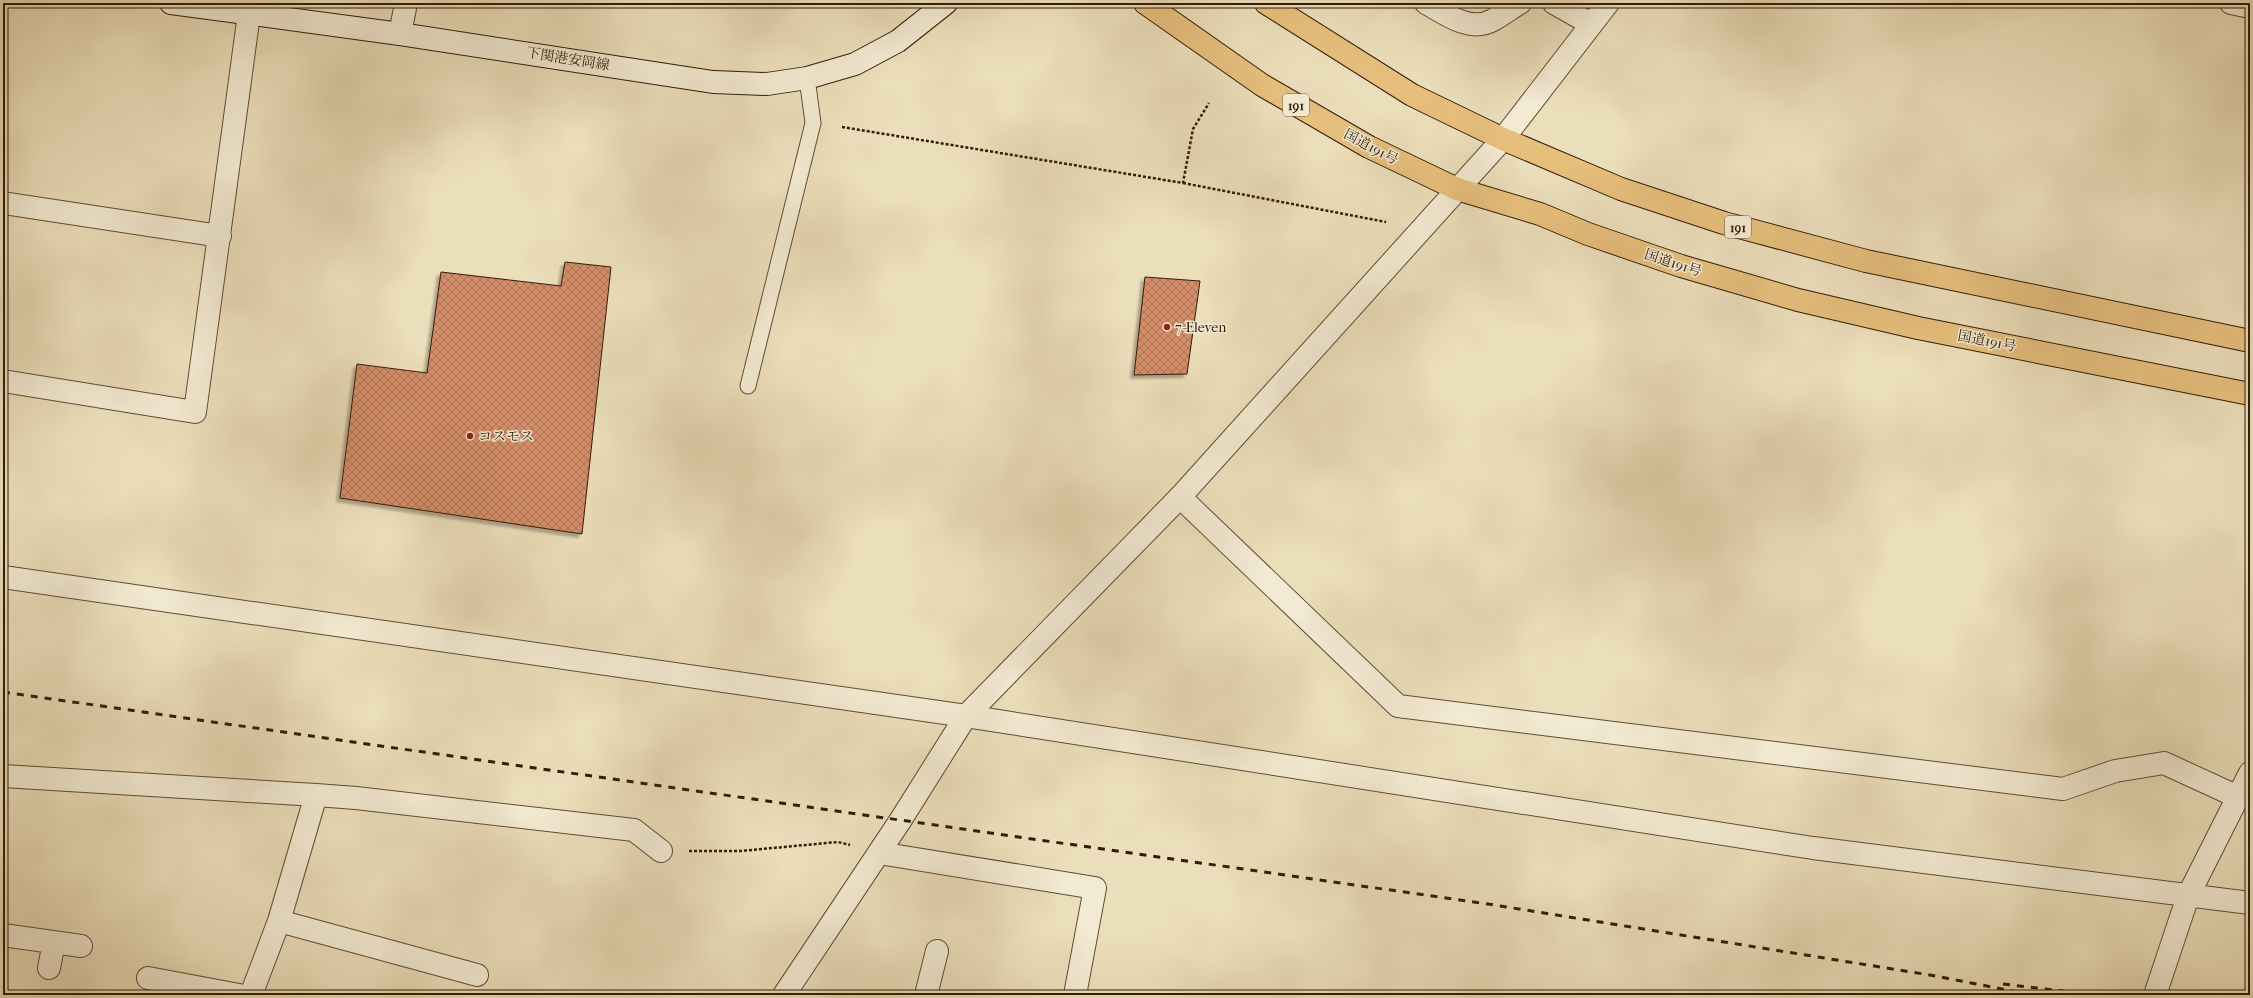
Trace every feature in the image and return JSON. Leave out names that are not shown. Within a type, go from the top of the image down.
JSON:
[{"type":"highway","name":"国道191号","points":[[1146,3],[1262,85],[1369,147],[1457,189],[1540,214],[1588,234],[1681,266],[1798,300],[1918,328],[2250,394]]},
{"type":"highway","name":"191","points":[[1266,3],[1412,95],[1502,139],[1621,189],[1724,223],[1866,261],[2250,341]]},
{"type":"street","name":"下関港安岡線","points":[[171,3],[400,34],[713,82],[767,84],[807,78],[855,64],[892,44],[946,3]]},
{"type":"street","points":[[400,34],[406,3]]},
{"type":"street","points":[[1426,3],[1469,24],[1482,24],[1492,21],[1520,3]]},
{"type":"street","points":[[1554,3],[1590,24]]},
{"type":"street","points":[[784,995],[879,853],[966,716],[1180,497],[1416,237],[1502,139],[1590,24],[1608,3]]},
{"type":"street","points":[[2231,3],[2250,7]]},
{"type":"street","points":[[3,380],[195,412],[249,14]]},
{"type":"street","points":[[3,203],[220,236]]},
{"type":"street","points":[[1180,497],[1398,706],[2063,789],[2115,771],[2164,763],[2238,797]]},
{"type":"street","points":[[3,577],[966,716],[1813,848],[2250,903]]},
{"type":"street","points":[[2154,995],[2188,896],[2250,773]]},
{"type":"street","points":[[3,776],[356,798],[634,830],[661,851]]},
{"type":"street","points":[[251,995],[279,922],[316,795]]},
{"type":"street","points":[[879,853],[1095,888],[1075,995]]},
{"type":"street","points":[[279,922],[477,975]]},
{"type":"street","points":[[3,935],[81,946]]},
{"type":"street","points":[[49,968],[54,942]]},
{"type":"street","points":[[926,995],[937,951]]},
{"type":"street","points":[[148,978],[239,995]]},
{"type":"lane","points":[[748,386],[813,123],[807,78]]},
{"type":"path","points":[[1182,183],[1194,129],[1209,103]]},
{"type":"path","points":[[842,127],[1182,183],[1386,222]]},
{"type":"path","points":[[661,851],[740,851],[838,842],[879,853]]},
{"type":"building","name":"コスモス","points":[[565,262],[611,267],[582,534],[340,498],[357,364],[427,373],[441,272],[561,286]]},
{"type":"building","name":"7-Eleven","points":[[1145,277],[1200,281],[1187,374],[1134,375]]},
{"type":"railway","points":[[3,692],[1488,904],[1930,975],[2033,995]]},
{"type":"railway","points":[[2003,984],[2096,995]]},
{"type":"place","name":"7-Eleven","points":[[1167,327]]},
{"type":"place","name":"コスモス","points":[[470,436]]}]
